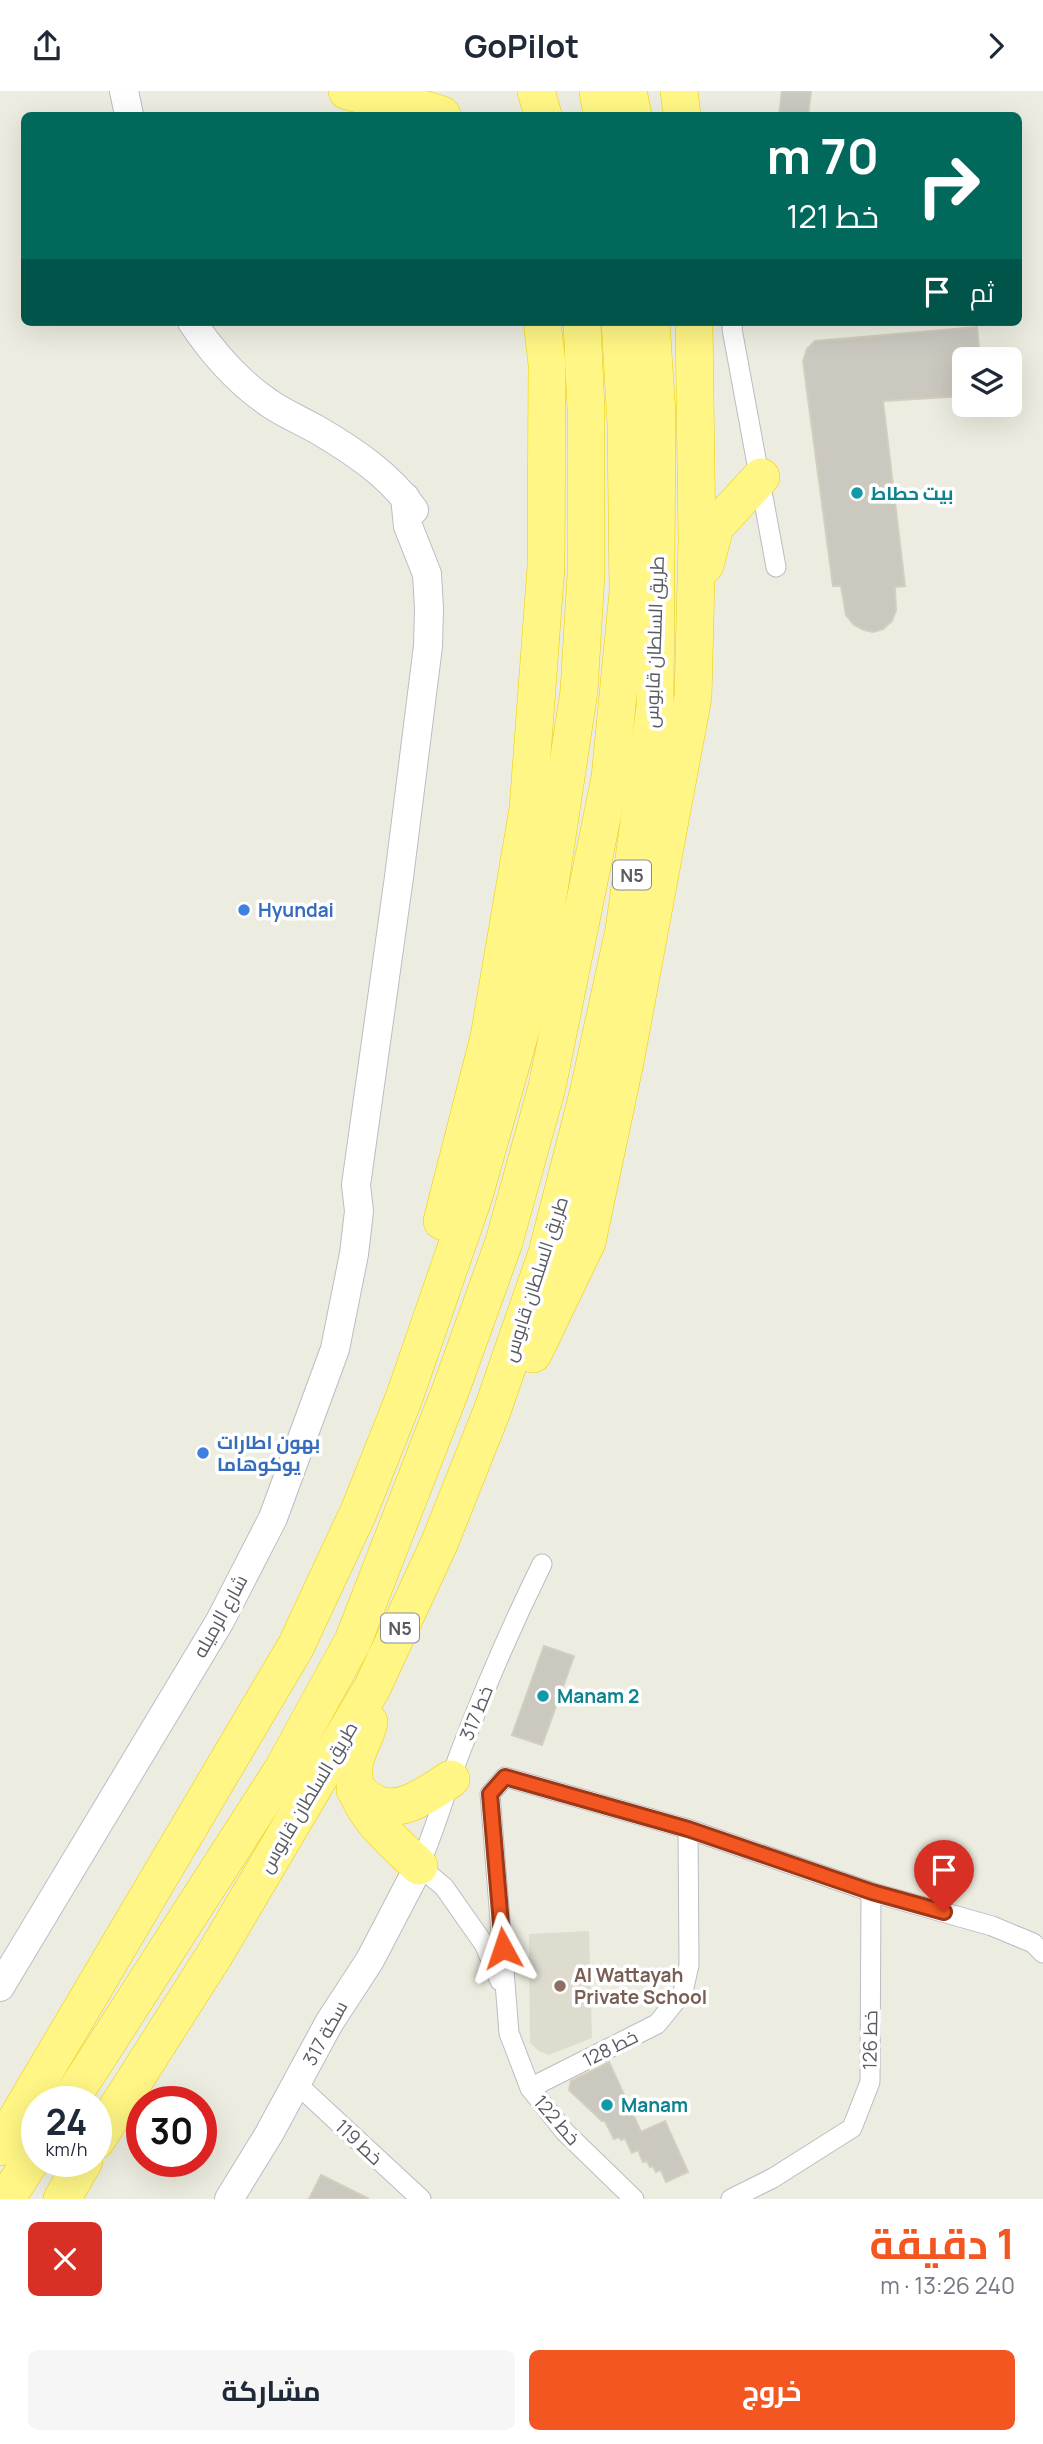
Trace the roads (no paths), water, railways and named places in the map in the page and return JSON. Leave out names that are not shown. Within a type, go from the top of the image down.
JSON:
[{"type":"highway","points":[[346,91],[411,104],[434,112]]},
{"type":"highway","points":[[536,91],[542,112]]},
{"type":"highway","points":[[562,91],[566,112]]},
{"type":"highway","points":[[598,91],[601,112]]},
{"type":"highway","points":[[628,91],[632,112]]},
{"type":"highway","points":[[679,91],[682,112]]},
{"type":"highway","points":[[404,1398],[438,1235],[489,1037],[528,809],[546,567],[547,364],[542,326]]},
{"type":"highway","points":[[0,2147],[296,1646],[359,1511],[404,1398],[474,1196],[536,976],[579,691],[586,574],[586,411],[582,326]]},
{"type":"highway","name":"طريق السلطان قابوس","points":[[79,2086],[283,1769],[358,1629],[451,1389],[504,1242],[547,1087],[610,778],[628,592],[626,424],[620,326]]},
{"type":"highway","name":"طريق السلطان قابوس","points":[[112,2116],[233,1923],[372,1688],[439,1544],[492,1411],[547,1253],[588,1094],[624,930],[655,707],[657,414],[651,326]]},
{"type":"highway","points":[[492,1411],[529,1363],[587,1242],[625,1062],[693,697],[696,408],[694,326]]},
{"type":"highway","points":[[695,614],[715,527],[761,477]]},
{"type":"highway","points":[[372,1688],[369,1726],[353,1767],[355,1790],[368,1812],[419,1866]]},
{"type":"highway","points":[[355,1790],[377,1804],[391,1808],[410,1803],[451,1779]]},
{"type":"highway","points":[[6,2199],[21,2176]]},
{"type":"highway","points":[[62,2199],[75,2177]]},
{"type":"street","points":[[124,91],[128,112]]},
{"type":"street","points":[[195,326],[210,349],[268,403],[318,430],[372,466],[405,497],[432,542],[444,582],[446,626],[438,722],[382,1135],[372,1191],[359,1210]]},
{"type":"street","points":[[732,326],[776,567]]},
{"type":"street","points":[[359,1210],[356,1185],[428,646],[427,574],[408,526],[405,497]]},
{"type":"street","points":[[429,608],[436,617],[441,684]]},
{"type":"street","name":"شارع الرميله","points":[[0,1987],[220,1621],[273,1518],[335,1349],[354,1254],[359,1210]]},
{"type":"street","name":"خط 317","points":[[419,1866],[506,1637],[542,1565]]},
{"type":"street","name":"خط 122","points":[[634,2199],[565,2132],[530,2088],[509,2033],[490,1794],[505,1777],[688,1829]]},
{"type":"street","points":[[688,1829],[872,1892],[992,1926],[1033,1943],[1043,1953]]},
{"type":"street","name":"خط 128","points":[[530,2088],[657,2024],[683,1992],[689,1965],[688,1829]]},
{"type":"street","points":[[419,1866],[444,1887],[484,1944],[507,1999]]},
{"type":"street","name":"سكة 317","points":[[229,2199],[297,2084],[329,2023],[370,1960],[419,1866]]},
{"type":"street","name":"خط 126","points":[[731,2199],[773,2178],[852,2128],[870,2082],[872,1892]]},
{"type":"street","points":[[0,2111],[34,2056],[93,1990]]},
{"type":"street","name":"خط 119","points":[[297,2084],[421,2199]]},
{"type":"place","name":"بيت حطاط","points":[[857,493]]},
{"type":"place","name":"Hyundai","points":[[244,910]]},
{"type":"place","name":"بهون اطارات يوكوهاما","points":[[203,1453]]},
{"type":"place","name":"Manam 2","points":[[543,1696]]},
{"type":"place","name":"Al Wattayah Private School","points":[[560,1986]]},
{"type":"place","name":"Manam","points":[[607,2105]]}]
